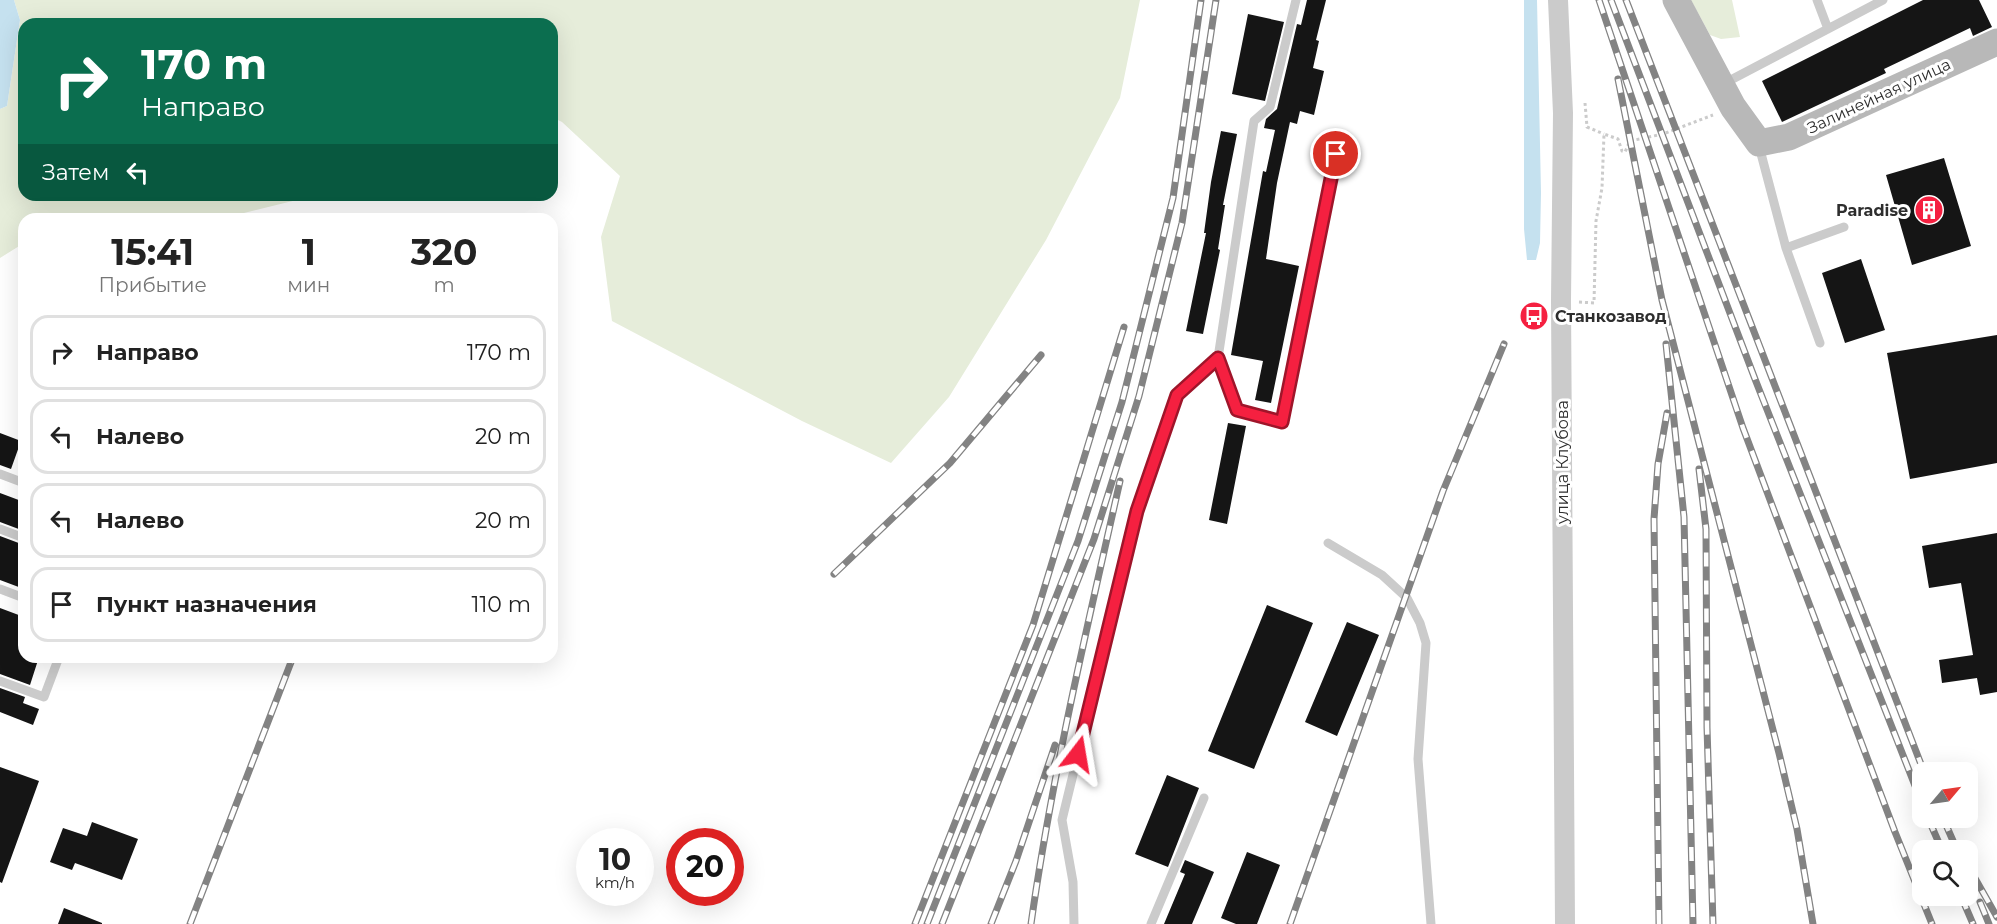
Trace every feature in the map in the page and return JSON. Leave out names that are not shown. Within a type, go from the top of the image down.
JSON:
[{"type":"main road","points":[[1676,0],[1727,96],[1759,143]]},
{"type":"main road","name":"Залинейная улица","points":[[1759,143],[1789,137],[1997,42]]},
{"type":"street","name":"улица Клубова","points":[[1558,0],[1563,113],[1561,301],[1565,924]]},
{"type":"lane","points":[[1296,0],[1270,107],[1254,121],[1218,358],[1237,410],[1282,422],[1336,154]]},
{"type":"lane","points":[[1817,0],[1828,29]]},
{"type":"lane","points":[[1727,96],[1828,29],[1882,0]]},
{"type":"lane","points":[[1759,143],[1786,248],[1820,344]]},
{"type":"lane","points":[[1786,248],[1844,227]]},
{"type":"lane","points":[[1074,924],[1074,882],[1062,820],[1137,511],[1177,395],[1218,358]]},
{"type":"lane","points":[[0,474],[18,481]]},
{"type":"lane","points":[[0,529],[18,536]]},
{"type":"lane","points":[[1328,543],[1382,574],[1407,598],[1420,624],[1426,643],[1418,759],[1431,924]]},
{"type":"lane","points":[[0,589],[18,596]]},
{"type":"lane","points":[[0,681],[44,697],[56,663]]},
{"type":"lane","points":[[1151,924],[1204,798]]},
{"type":"path","points":[[1585,103],[1587,127],[1618,139],[1622,151],[1626,152],[1630,141],[1663,134],[1727,96]]},
{"type":"path","points":[[1574,302],[1593,303],[1596,221],[1602,188],[1604,134]]},
{"type":"green space","points":[[14,0],[1140,0],[1120,98],[1046,240],[949,397],[891,463],[802,421],[612,321],[601,237],[620,176],[558,120],[558,18],[19,18]]},
{"type":"green space","points":[[1691,0],[1732,0],[1740,37],[1721,39],[1710,35]]},
{"type":"green space","points":[[18,33],[18,201],[293,201],[244,213],[18,213],[18,247],[0,258],[0,109],[7,106]]},
{"type":"water","points":[[0,0],[14,0],[19,18],[18,33],[7,106],[0,109]]},
{"type":"water","points":[[1524,0],[1537,0],[1541,193],[1540,243],[1536,260],[1527,260],[1524,229]]},
{"type":"building","points":[[1307,0],[1326,0],[1316,40],[1319,41],[1313,68],[1324,71],[1314,115],[1300,111],[1297,124],[1290,122],[1277,183],[1266,259],[1299,266],[1271,403],[1255,400],[1263,361],[1231,355],[1263,171],[1266,172],[1275,130],[1264,128],[1266,119],[1277,109],[1297,24],[1301,25]]},
{"type":"building","points":[[1923,0],[1979,0],[1992,27],[1973,36],[1970,28],[1884,69],[1886,73],[1782,122],[1762,81]]},
{"type":"building","points":[[1248,14],[1284,22],[1265,101],[1232,94]]},
{"type":"building","points":[[1221,131],[1237,134],[1223,205],[1225,205],[1218,249],[1220,250],[1203,334],[1186,331],[1206,233],[1204,233],[1211,182]]},
{"type":"building","name":"Paradise","points":[[1944,158],[1971,246],[1912,265],[1886,175]]},
{"type":"building","points":[[1861,259],[1885,330],[1845,343],[1822,273]]},
{"type":"building","points":[[1997,335],[1997,463],[1910,479],[1887,353]]},
{"type":"building","points":[[1228,423],[1246,426],[1227,524],[1209,520]]},
{"type":"building","points":[[0,433],[18,440],[18,449],[11,469],[0,465]]},
{"type":"building","points":[[0,493],[18,500],[18,529],[0,522]]},
{"type":"building","points":[[1997,533],[1997,692],[1980,695],[1977,678],[1942,683],[1939,660],[1973,655],[1961,583],[1929,588],[1922,546]]},
{"type":"building","points":[[0,536],[18,543],[18,587],[0,580]]},
{"type":"building","points":[[1267,605],[1313,623],[1254,769],[1208,751]]},
{"type":"building","points":[[0,608],[18,615],[18,663],[37,663],[30,685],[0,674]]},
{"type":"building","points":[[1347,622],[1379,635],[1337,736],[1305,722]]},
{"type":"building","points":[[0,688],[25,697],[23,703],[39,709],[33,725],[0,712]]},
{"type":"building","points":[[0,767],[39,781],[2,883],[0,882]]},
{"type":"building","points":[[1167,775],[1199,788],[1168,867],[1135,854]]},
{"type":"building","points":[[92,822],[138,839],[122,880],[75,863],[72,870],[50,862],[63,828],[87,836]]},
{"type":"building","points":[[1247,852],[1280,865],[1257,924],[1236,924],[1221,918]]},
{"type":"building","points":[[1185,860],[1214,872],[1192,924],[1164,924],[1185,874],[1180,872]]},
{"type":"building","points":[[64,908],[102,923],[102,924],[58,924]]},
{"type":"railway","points":[[927,924],[1078,541],[1122,402],[1173,198],[1201,0]]},
{"type":"railway","points":[[942,924],[1094,539],[1139,396],[1182,223],[1216,0]]},
{"type":"railway","points":[[1599,0],[1743,428],[1895,832],[1932,924]]},
{"type":"railway","points":[[1611,0],[1755,379],[1912,778]]},
{"type":"railway","points":[[1626,0],[1920,762]]},
{"type":"railway","points":[[1618,79],[1662,300],[1779,753],[1797,829],[1813,924]]},
{"type":"railway","points":[[915,924],[1033,625],[1124,327]]},
{"type":"railway","points":[[1290,924],[1443,491],[1504,344]]},
{"type":"railway","points":[[1666,344],[1684,517],[1693,924]]},
{"type":"railway","points":[[834,574],[950,463],[1041,355]]},
{"type":"railway","points":[[1659,924],[1654,519],[1658,464],[1667,413]]},
{"type":"railway","points":[[1699,469],[1706,529],[1707,727],[1713,924]]},
{"type":"railway","points":[[1031,924],[1060,757],[1120,481]]},
{"type":"railway","points":[[190,924],[291,663]]},
{"type":"railway","points":[[991,924],[1016,861],[1055,745]]},
{"type":"railway","points":[[1932,828],[1938,840]]},
{"type":"railway","points":[[1947,828],[1953,840]]},
{"type":"railway","points":[[1978,884],[1997,917]]},
{"type":"railway","points":[[1980,902],[1989,924]]},
{"type":"railway","points":[[1965,906],[1973,924]]},
{"type":"place","name":"Paradise","points":[[1929,210]]},
{"type":"place","name":"Станкозавод","points":[[1534,316]]},
{"type":"route","points":[[1078,754],[1137,511],[1177,395],[1218,358],[1237,410],[1282,422],[1336,154]]}]
